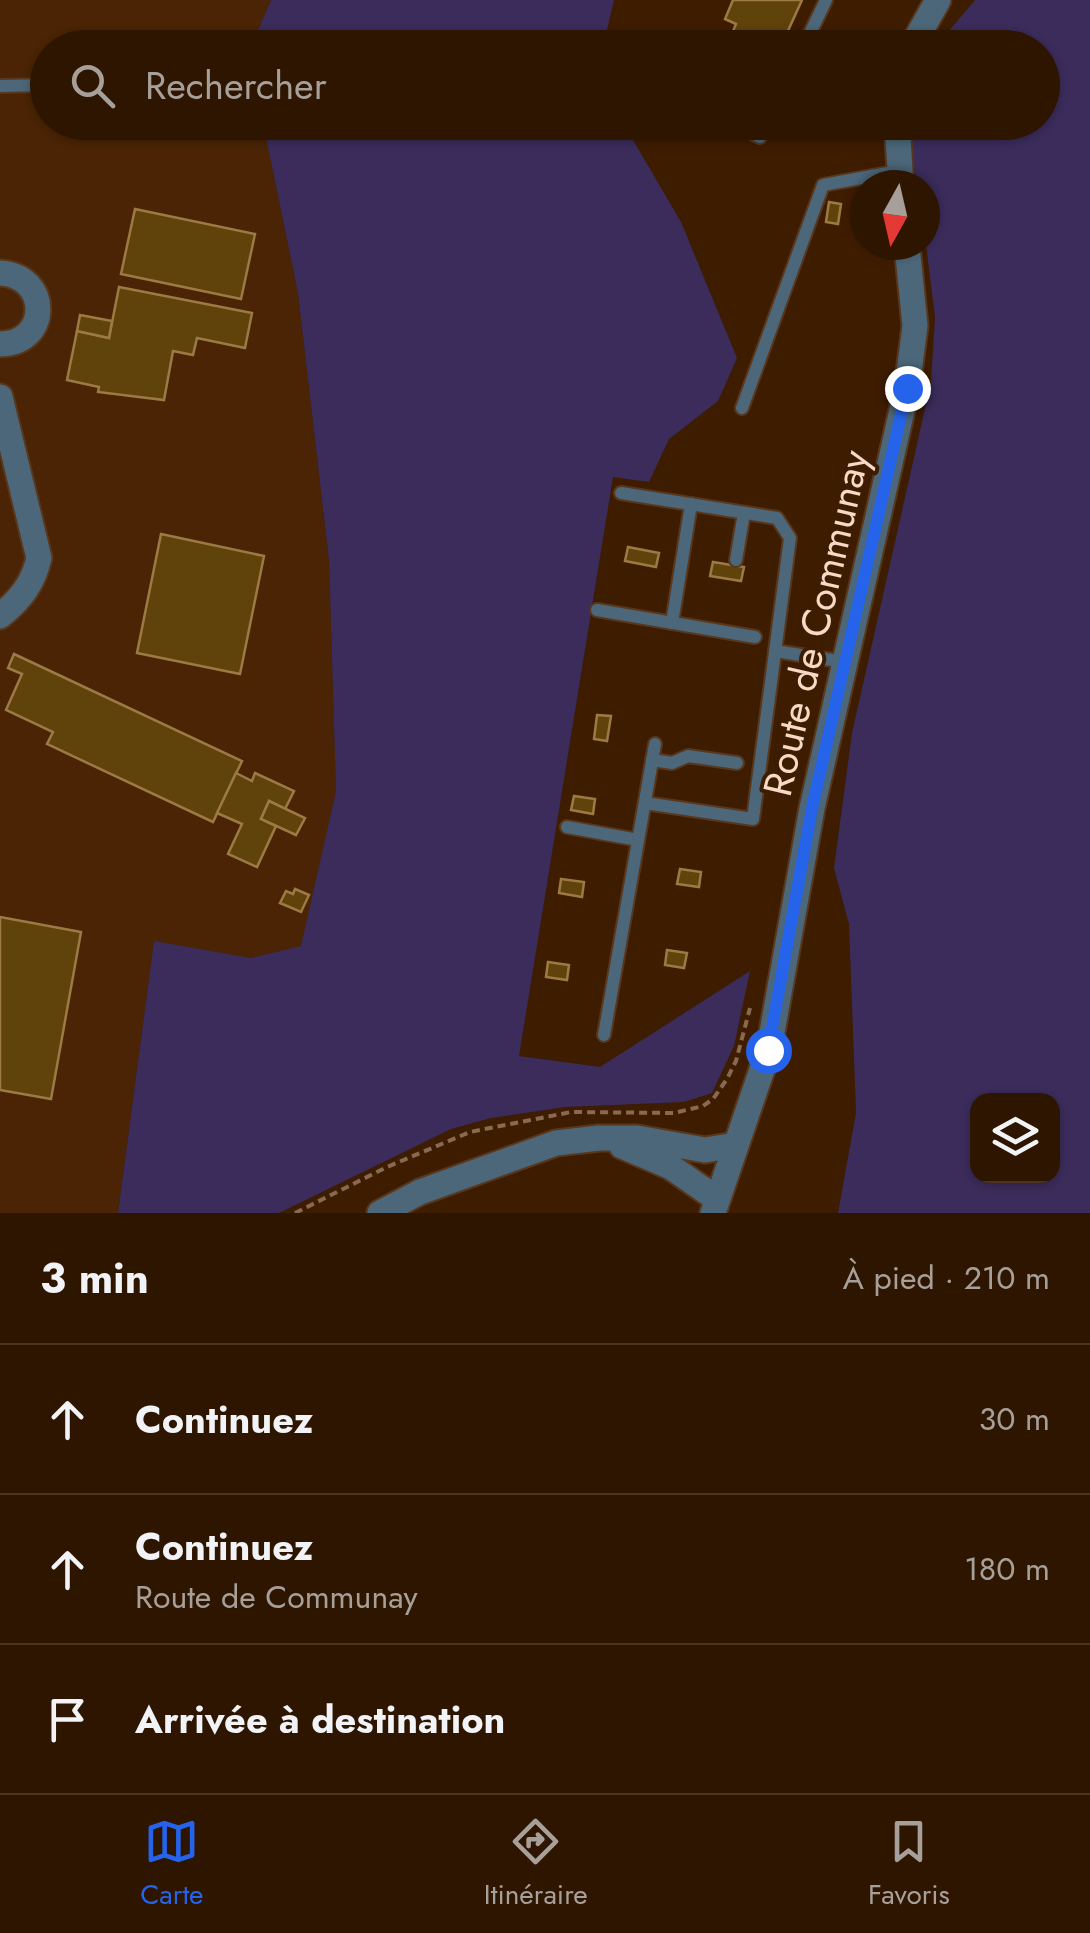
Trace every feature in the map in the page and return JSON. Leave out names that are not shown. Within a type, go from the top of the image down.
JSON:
[{"type":"street","points":[[921,30],[938,0]]},
{"type":"street","points":[[898,140],[900,170]]},
{"type":"street","name":"Route de Communay","points":[[715,1206],[768,1050],[812,808],[912,358],[914,298],[910,260]]},
{"type":"street","points":[[0,273],[22,278],[31,286],[39,309],[31,332],[10,344],[0,344]]},
{"type":"street","points":[[0,397],[39,558],[36,573],[21,599],[0,616]]},
{"type":"street","points":[[380,1213],[420,1192],[556,1143],[637,1138],[704,1150],[736,1145]]},
{"type":"street","points":[[607,1139],[671,1167],[715,1206]]},
{"type":"lane","points":[[812,30],[826,0]]},
{"type":"lane","points":[[0,86],[30,86]]},
{"type":"lane","points":[[742,408],[823,184],[850,182]]},
{"type":"lane","points":[[622,493],[778,518],[790,538],[753,819],[645,804]]},
{"type":"lane","points":[[672,623],[692,504]]},
{"type":"lane","points":[[736,560],[744,513]]},
{"type":"lane","points":[[597,610],[755,637]]},
{"type":"lane","points":[[775,652],[845,662]]},
{"type":"lane","points":[[604,1034],[655,744]]},
{"type":"lane","points":[[652,760],[672,763],[688,756],[737,763]]},
{"type":"lane","points":[[567,827],[638,840]]},
{"type":"shaded area","points":[[0,0],[271,0],[258,30],[30,30],[30,140],[266,140],[298,293],[329,560],[336,791],[302,946],[251,958],[154,942],[118,1213],[0,1213]]},
{"type":"shaded area","points":[[271,0],[614,0],[607,30],[258,30]]},
{"type":"shaded area","points":[[975,0],[1090,0],[1090,1213],[838,1213],[856,1113],[849,924],[834,868],[852,733],[931,382],[935,317],[928,260],[940,260],[940,170],[914,170],[912,140],[1060,140],[1060,30],[950,30]]},
{"type":"shaded area","points":[[266,140],[633,140],[681,222],[737,358],[718,401],[669,439],[649,482],[613,477],[519,1056],[600,1067],[750,971],[734,1046],[712,1093],[684,1102],[565,1107],[491,1118],[451,1129],[279,1213],[118,1213],[154,941],[251,958],[301,946],[336,791],[329,560],[298,293]]},
{"type":"building","points":[[733,0],[802,0],[788,30],[734,30],[736,24],[725,19]]},
{"type":"building","points":[[829,202],[841,204],[838,224],[826,222]]},
{"type":"building","points":[[135,209],[255,234],[241,299],[121,274]]},
{"type":"building","points":[[119,287],[252,313],[245,348],[197,338],[193,355],[173,351],[164,400],[98,392],[99,387],[67,380],[77,331],[109,338]]},
{"type":"building","points":[[80,315],[112,321],[109,338],[77,331]]},
{"type":"building","points":[[161,534],[264,556],[240,674],[137,653]]},
{"type":"building","points":[[628,547],[659,553],[656,567],[625,561]]},
{"type":"building","points":[[713,562],[744,567],[741,581],[710,576]]},
{"type":"building","points":[[14,654],[242,761],[213,822],[47,744],[53,732],[6,710],[22,674],[8,668]]},
{"type":"building","points":[[597,715],[611,716],[607,741],[594,739]]},
{"type":"building","points":[[236,773],[252,781],[255,773],[294,791],[285,809],[269,801],[261,819],[276,826],[257,867],[228,854],[242,824],[217,813]]},
{"type":"building","points":[[574,796],[595,799],[593,814],[571,810]]},
{"type":"building","points":[[269,801],[305,818],[296,835],[261,819]]},
{"type":"building","points":[[680,869],[701,872],[699,887],[677,884]]},
{"type":"building","points":[[561,879],[584,882],[582,897],[559,893]]},
{"type":"building","points":[[295,889],[309,895],[301,912],[280,903],[286,891],[293,894]]},
{"type":"building","points":[[0,917],[81,932],[51,1099],[0,1090]]},
{"type":"building","points":[[667,950],[687,953],[684,968],[665,965]]},
{"type":"building","points":[[548,962],[569,965],[567,980],[546,977]]},
{"type":"route","points":[[768,1050],[812,808],[907,388]]}]
